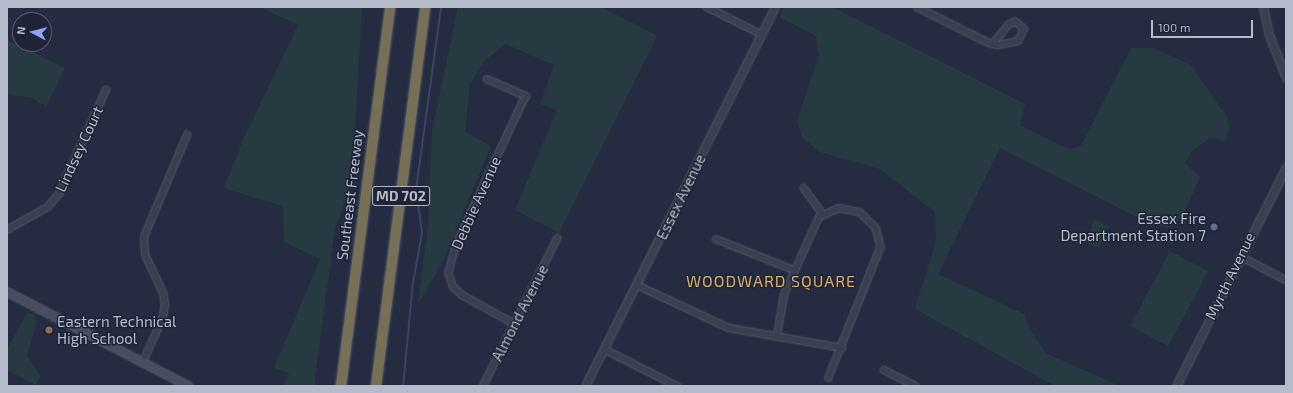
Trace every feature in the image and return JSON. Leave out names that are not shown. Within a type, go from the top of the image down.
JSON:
[{"type":"highway","name":"Southeast Freeway","points":[[339,386],[345,353],[390,7]]},
{"type":"highway","name":"MD 702","points":[[376,386],[425,7]]},
{"type":"main road","points":[[7,292],[188,386]]},
{"type":"street","points":[[707,7],[761,34]]},
{"type":"street","name":"Essex Avenue","points":[[586,386],[775,7]]},
{"type":"street","points":[[917,7],[993,44],[1007,45],[1018,41],[1024,29],[1016,22],[1009,25],[993,44]]},
{"type":"street","points":[[1263,7],[1269,35],[1286,78]]},
{"type":"street","name":"Debbie Avenue","points":[[487,79],[526,96],[457,243],[449,273],[453,286],[462,295],[513,323]]},
{"type":"street","name":"Lindsey Court","points":[[7,230],[48,207],[59,194],[106,90]]},
{"type":"street","points":[[143,362],[163,317],[165,306],[161,286],[145,255],[144,237],[187,135]]},
{"type":"street","name":"Myrth Avenue","points":[[1176,386],[1286,167]]},
{"type":"street","points":[[804,188],[823,214]]},
{"type":"street","points":[[777,336],[781,304],[814,225],[823,214],[844,208],[860,212],[876,228],[880,240],[876,263],[830,378]]},
{"type":"street","points":[[716,239],[794,270]]},
{"type":"street","name":"Almond Avenue","points":[[483,386],[513,323],[557,240]]},
{"type":"street","points":[[1240,256],[1286,280]]},
{"type":"street","points":[[637,284],[719,325],[750,333],[777,336],[842,348]]},
{"type":"street","points":[[604,349],[677,386]]},
{"type":"street","points":[[884,370],[916,386]]},
{"type":"shaded area","points":[[260,7],[362,7],[352,182],[335,228],[314,386],[284,386],[289,373],[274,368],[320,259],[284,242],[283,206],[224,188],[243,140],[298,25]]},
{"type":"shaded area","points":[[458,7],[601,7],[656,35],[656,38],[559,233],[515,210],[557,110],[540,104],[554,65],[506,44],[484,61],[470,84],[465,132],[491,146],[442,263],[418,304],[428,225],[432,131]]},
{"type":"shaded area","points":[[784,7],[830,7],[838,10],[1025,104],[1020,125],[1068,149],[1081,146],[1131,48],[1153,48],[1191,65],[1228,119],[1229,128],[1225,141],[1210,138],[1192,151],[1185,163],[1200,177],[1182,218],[1171,228],[1149,223],[1000,148],[938,274],[1024,314],[1029,328],[1046,353],[1119,386],[1055,386],[915,309],[936,241],[935,212],[880,169],[820,152],[802,137],[797,121],[819,56],[816,36],[779,17]]},
{"type":"shaded area","points":[[7,40],[12,42],[12,52],[32,52],[65,68],[46,107],[32,98],[7,94]]},
{"type":"shaded area","points":[[1094,219],[1109,227],[1098,248],[1086,242]]},
{"type":"shaded area","points":[[1170,251],[1208,271],[1168,346],[1130,326]]},
{"type":"shaded area","points":[[27,312],[33,314],[37,322],[27,355],[40,376],[36,385],[7,370],[7,350]]},
{"type":"waterway","points":[[403,386],[413,283],[422,233],[416,190],[441,7]]},
{"type":"place","name":"Essex Fire Department Station 7","points":[[1214,227]]},
{"type":"place","name":"Eastern Technical High School","points":[[49,330]]},
{"type":"district","name":"WOODWARD SQUARE","points":[[771,281]]}]
